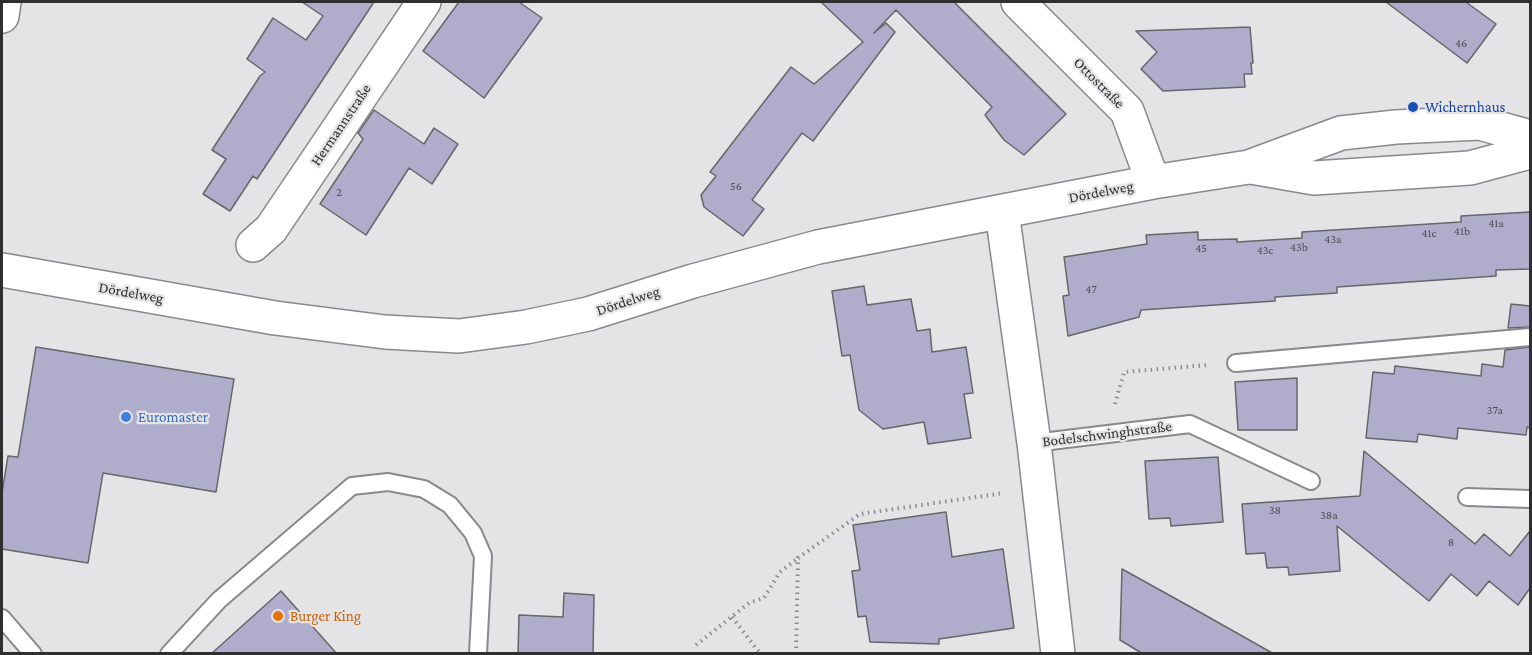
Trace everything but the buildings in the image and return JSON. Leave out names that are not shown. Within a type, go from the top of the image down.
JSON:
[{"type":"street","points":[[2,16],[3,2]]},
{"type":"street","name":"Hermannstraße","points":[[253,245],[271,230],[424,2]]},
{"type":"street","name":"Ottostraße","points":[[1018,2],[1127,111],[1153,182]]},
{"type":"street","name":"Dördelweg","points":[[2,270],[275,318],[385,332],[459,336],[526,327],[588,314],[693,281],[818,247],[1153,182],[1249,166],[1341,133],[1396,127],[1480,123],[1530,137]]},
{"type":"street","name":"Dördelweg","points":[[1249,166],[1314,178],[1470,168],[1530,152]]},
{"type":"street","name":"Bodelschwinghstraße","points":[[1002,212],[1040,488],[1058,654]]},
{"type":"lane","points":[[1236,363],[1530,337]]},
{"type":"lane","name":"Bodelschwinghstraße","points":[[1034,443],[1190,424],[1311,480]]},
{"type":"lane","points":[[169,654],[219,600],[352,486],[388,482],[424,489],[450,505],[473,533],[483,556],[478,654]]},
{"type":"lane","points":[[1467,497],[1530,499]]},
{"type":"lane","points":[[2,618],[33,654]]},
{"type":"path","points":[[1107,434],[1124,372],[1236,363]]},
{"type":"path","points":[[696,645],[749,603],[764,598],[780,572],[860,514],[1040,488]]},
{"type":"path","points":[[796,654],[798,558]]},
{"type":"path","points":[[732,616],[759,652]]},
{"type":"place","name":"Wichernhaus","points":[[1413,107]]},
{"type":"place","name":"Euromaster","points":[[126,417]]},
{"type":"place","name":"Burger King","points":[[278,616]]}]
